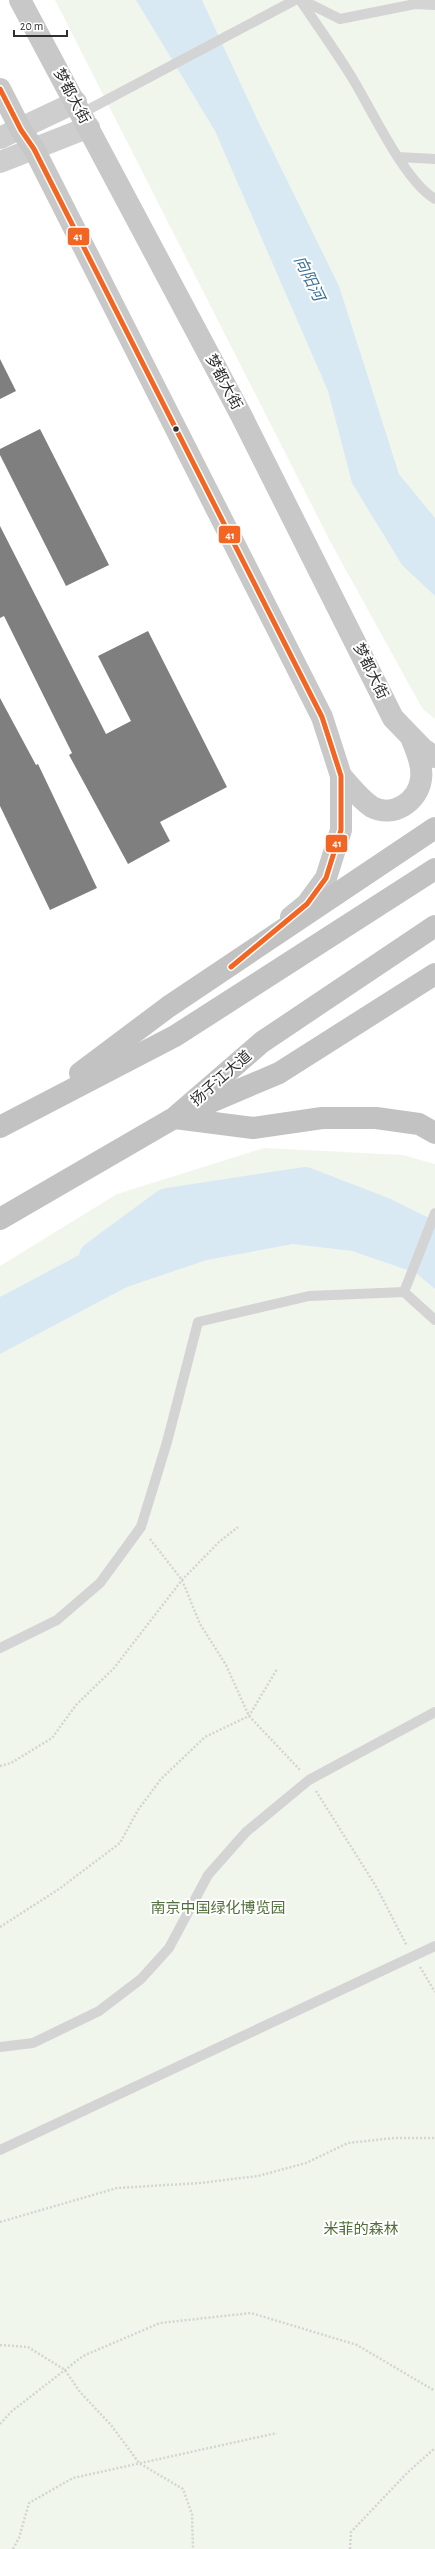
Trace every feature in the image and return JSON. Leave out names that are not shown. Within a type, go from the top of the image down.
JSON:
[{"type":"highway","points":[[29,1111],[168,1007],[232,967],[435,828]]},
{"type":"highway","points":[[0,1128],[29,1111],[175,1036],[435,869]]},
{"type":"highway","name":"扬子江大道","points":[[0,1219],[174,1118],[262,1042],[435,926]]},
{"type":"highway","points":[[174,1118],[279,1073],[435,974]]},
{"type":"highway","points":[[174,1118],[253,1128],[322,1118],[376,1118],[420,1124],[435,1133]]},
{"type":"main road","name":"梦都大街","points":[[20,0],[241,415],[393,718],[435,757]]},
{"type":"main road","points":[[0,89],[21,130],[34,149],[322,717],[341,776],[341,830],[326,878],[307,904],[232,967]]},
{"type":"main road","points":[[341,776],[357,795],[373,807],[387,811],[398,810],[407,804],[415,793],[421,780],[419,761],[410,735]]},
{"type":"street","points":[[0,138],[21,130],[82,114]]},
{"type":"street","points":[[0,162],[34,149],[82,114]]},
{"type":"lane","points":[[82,114],[295,0]]},
{"type":"lane","points":[[301,0],[340,19],[415,4],[435,5]]},
{"type":"lane","points":[[301,0],[350,75],[398,157],[425,193],[435,199]]},
{"type":"lane","points":[[398,157],[435,159]]},
{"type":"lane","points":[[404,1292],[435,1213]]},
{"type":"lane","points":[[0,1648],[57,1620],[68,1611],[100,1583],[141,1527],[167,1442],[198,1322],[309,1296],[404,1292],[435,1320]]},
{"type":"lane","points":[[0,2047],[33,2044],[100,2011],[141,1979],[169,1948],[208,1876],[246,1832],[309,1780],[435,1712]]},
{"type":"lane","points":[[0,2150],[435,1946]]},
{"type":"path","points":[[0,1766],[11,1763],[52,1738],[76,1705],[114,1668],[182,1580],[219,1542],[238,1526]]},
{"type":"path","points":[[141,1527],[182,1580],[200,1624],[226,1665],[249,1716],[309,1780],[377,1888],[412,1957],[435,1992]]},
{"type":"path","points":[[0,1927],[58,1889],[120,1843],[138,1810],[161,1779],[205,1737],[249,1716],[277,1669]]},
{"type":"path","points":[[0,2222],[117,2188],[200,2183],[258,2176],[306,2163],[348,2143],[394,2138],[435,2138]]},
{"type":"path","points":[[0,2424],[12,2411],[83,2356],[160,2323],[251,2313],[357,2345],[435,2391]]},
{"type":"path","points":[[0,2344],[28,2347],[65,2370],[80,2392],[111,2425],[139,2463],[183,2489],[192,2514],[193,2549]]},
{"type":"path","points":[[13,2549],[19,2538],[29,2503],[73,2478],[277,2433]]},
{"type":"path","points":[[350,2549],[351,2532],[407,2473],[435,2448]]},
{"type":"green space","points":[[55,0],[435,0],[435,719],[422,708],[330,541]]},
{"type":"green space","name":"南京中国绿化博览园","points":[[264,1148],[403,1155],[435,1164],[435,2549],[0,2549],[0,1266],[117,1194]]},
{"type":"water","name":"向阳河","points":[[136,0],[202,0],[258,121],[339,286],[399,474],[435,518],[435,596],[402,565],[352,483],[328,391],[215,131]]},
{"type":"water","points":[[305,1189],[371,1197],[435,1220],[435,1289],[416,1273],[352,1251],[293,1244],[207,1260],[127,1287],[0,1354],[0,1297],[113,1237],[201,1208]]},
{"type":"building","points":[[0,359],[16,391],[0,399]]},
{"type":"building","points":[[40,429],[109,565],[66,586],[0,455],[0,449]]},
{"type":"building","points":[[0,526],[106,734],[131,721],[98,656],[148,631],[227,787],[160,822],[170,841],[128,864],[69,755],[72,753],[4,616],[0,618]]},
{"type":"building","points":[[0,698],[36,765],[38,764],[97,888],[50,910],[0,806]]},
{"type":"waterway","points":[[95,1257],[167,1204],[305,1183],[385,1214],[435,1239]]},
{"type":"transit line","name":"41","points":[[0,89],[21,130],[34,149],[322,717],[341,776],[341,830],[326,878],[307,904],[231,967]]},
{"type":"park label","name":"米菲的森林","points":[[361,2229]]}]
